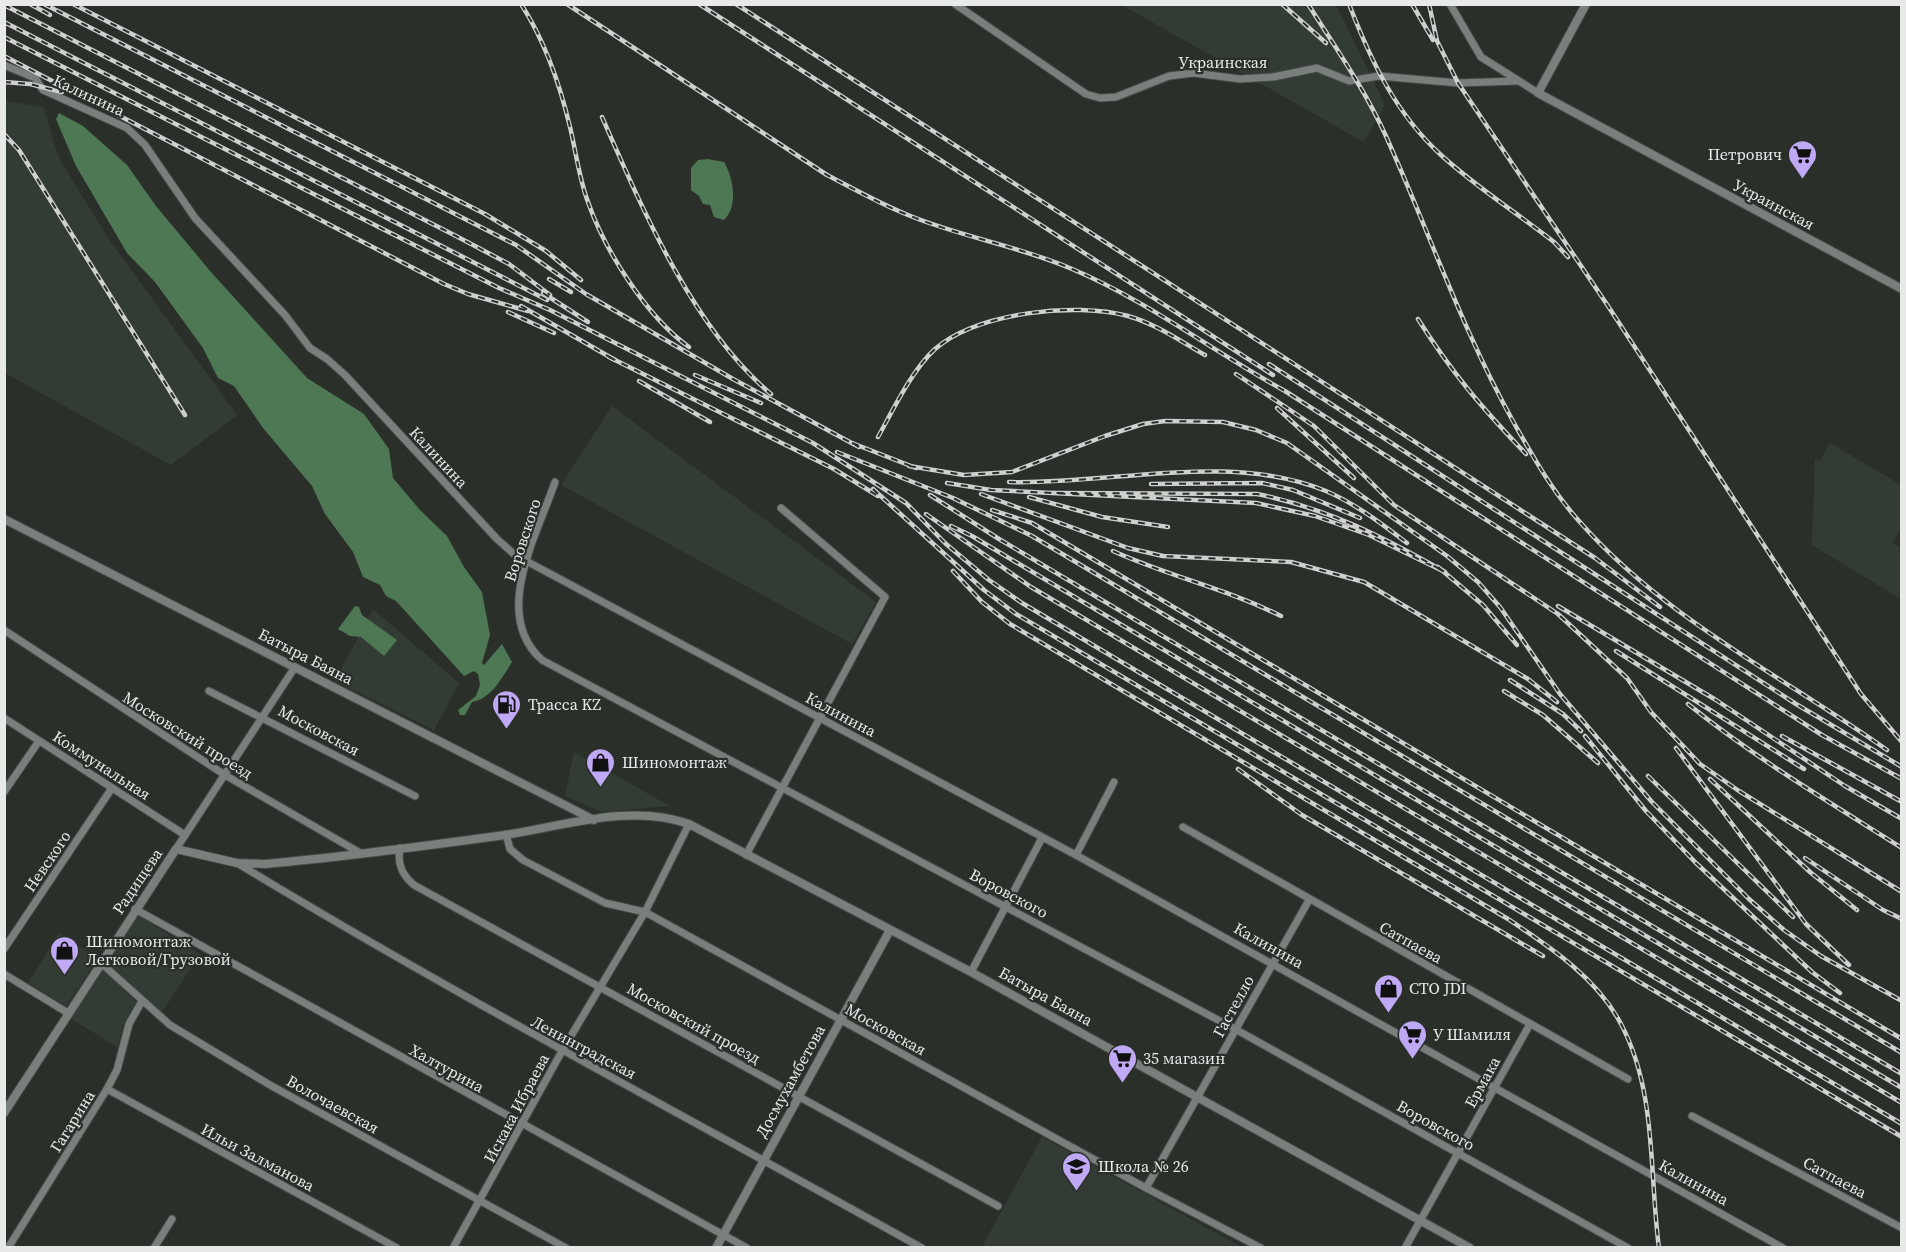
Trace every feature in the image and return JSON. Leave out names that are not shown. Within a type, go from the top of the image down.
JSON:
[{"type":"street","name":"Украинская","points":[[955,4],[1086,94],[1100,98],[1116,97],[1169,76],[1194,74],[1251,79],[1317,68],[1349,81],[1379,76],[1458,83],[1517,81]]},
{"type":"street","points":[[1450,4],[1481,57],[1538,93],[1586,4]]},
{"type":"street","name":"Калинина","points":[[4,65],[35,78],[43,90],[127,128],[145,145],[195,218],[285,315],[310,348],[345,375],[497,540],[527,562],[1272,962],[1783,1248]]},
{"type":"street","name":"Украинская","points":[[1538,93],[1902,289]]},
{"type":"street","name":"Воровского","points":[[555,482],[527,562],[517,605],[520,625],[535,653],[542,660],[1235,1029],[1628,1248]]},
{"type":"street","points":[[746,855],[818,717],[885,597],[781,508]]},
{"type":"street","name":"Батыра Баяна","points":[[4,519],[594,820]]},
{"type":"street","name":"Московский проезд","points":[[4,630],[225,775],[362,854]]},
{"type":"street","name":"Радищева","points":[[4,1113],[295,667]]},
{"type":"street","name":"Московская","points":[[209,691],[264,716],[415,796]]},
{"type":"street","name":"Коммунальная","points":[[4,718],[185,835]]},
{"type":"street","points":[[4,792],[39,741]]},
{"type":"street","points":[[1076,855],[1114,782]]},
{"type":"street","name":"Невского","points":[[4,949],[112,788]]},
{"type":"street","name":"Батыра Баяна","points":[[176,849],[237,863],[265,864],[362,854],[594,820],[654,815],[689,824],[971,972],[1470,1248]]},
{"type":"street","name":"Искака Ибраева","points":[[453,1248],[523,1126],[562,1051],[645,912],[689,824]]},
{"type":"street","name":"Сатпаева","points":[[1183,827],[1628,1079]]},
{"type":"street","name":"Московская","points":[[506,834],[510,849],[529,863],[605,903],[645,912],[1146,1188],[1261,1248]]},
{"type":"street","points":[[971,972],[1042,838]]},
{"type":"street","name":"Московский проезд","points":[[400,848],[399,864],[403,874],[414,885],[998,1206]]},
{"type":"street","name":"Ленинградская","points":[[237,863],[353,934],[922,1248]]},
{"type":"street","name":"Гастелло","points":[[1146,1188],[1309,900]]},
{"type":"street","name":"Халтурина","points":[[135,909],[523,1126],[747,1248]]},
{"type":"street","name":"Досмухамбетова","points":[[716,1248],[890,930]]},
{"type":"street","name":"Волочаевская","points":[[101,963],[170,1025],[270,1085],[566,1248]]},
{"type":"street","points":[[4,974],[69,1013]]},
{"type":"street","name":"Гагарина","points":[[8,1248],[107,1089],[117,1070],[129,1024],[142,1001]]},
{"type":"street","name":"Ермака","points":[[1405,1248],[1530,1024]]},
{"type":"street","name":"Ильи Залманова","points":[[107,1089],[397,1248]]},
{"type":"street","name":"Сатпаева","points":[[1692,1116],[1902,1228]]},
{"type":"street","points":[[154,1248],[172,1219]]},
{"type":"shaded area","points":[[1122,5],[1336,5],[1385,105],[1364,142]]},
{"type":"shaded area","points":[[4,101],[43,107],[59,158],[108,238],[237,415],[171,465],[5,373]]},
{"type":"shaded area","points":[[59,113],[83,126],[127,165],[156,206],[211,272],[307,378],[364,414],[389,449],[393,478],[420,510],[447,536],[464,567],[482,592],[490,635],[482,663],[484,665],[502,644],[512,662],[495,687],[485,697],[472,702],[465,715],[460,715],[458,710],[476,696],[480,685],[478,674],[474,671],[464,676],[396,601],[386,596],[380,585],[363,577],[353,552],[325,514],[312,486],[263,428],[234,386],[218,378],[203,348],[155,282],[127,253],[76,166],[56,119]]},
{"type":"shaded area","points":[[698,160],[724,162],[730,175],[733,191],[732,207],[724,220],[714,217],[710,205],[703,204],[699,196],[691,190],[691,168]]},
{"type":"shaded area","points":[[612,406],[876,602],[852,644],[561,485]]},
{"type":"shaded area","points":[[1830,443],[1901,485],[1901,527],[1893,543],[1901,549],[1901,599],[1812,545],[1815,459],[1820,461]]},
{"type":"shaded area","points":[[355,606],[359,607],[362,615],[397,640],[384,656],[361,637],[350,636],[338,629]]},
{"type":"shaded area","points":[[373,609],[459,683],[434,730],[335,681]]},
{"type":"shaded area","points":[[574,752],[670,806],[601,812],[565,796]]},
{"type":"shaded area","points":[[137,915],[200,954],[162,1012],[106,961]]},
{"type":"shaded area","points":[[59,933],[98,958],[66,1006],[28,983]]},
{"type":"shaded area","points":[[102,969],[136,1002],[124,1023],[117,1047],[70,1018]]},
{"type":"shaded area","name":"Школа № 26","points":[[1042,1137],[1238,1245],[1237,1248],[982,1247]]},
{"type":"railway","points":[[30,4],[50,15]]},
{"type":"railway","points":[[44,4],[516,245],[586,294],[733,379],[859,447]]},
{"type":"railway","points":[[73,4],[485,214],[546,251],[581,280]]},
{"type":"railway","points":[[521,4],[544,48],[562,95],[580,174],[595,221],[616,262],[643,301],[658,319],[689,347]]},
{"type":"railway","points":[[567,4],[827,175],[857,191],[928,223],[1031,254],[1072,269],[1153,311],[1285,391],[1822,735],[1902,779]]},
{"type":"railway","points":[[699,4],[1273,375]]},
{"type":"railway","points":[[736,4],[1595,558],[1660,607]]},
{"type":"railway","points":[[1282,4],[1326,43]]},
{"type":"railway","points":[[1308,4],[1377,117],[1495,388],[1536,461],[1569,510],[1612,556],[1686,617],[1887,750]]},
{"type":"railway","points":[[1349,4],[1386,86],[1425,139],[1468,178],[1554,242],[1568,257]]},
{"type":"railway","points":[[1412,4],[1433,40]]},
{"type":"railway","points":[[1429,4],[1437,41],[1458,83],[1608,306],[1861,694],[1902,742]]},
{"type":"railway","points":[[4,5],[509,264],[550,295]]},
{"type":"railway","points":[[4,22],[547,300]]},
{"type":"railway","points":[[4,37],[499,288],[550,310],[813,443],[906,503],[946,544],[989,580],[1022,603],[1902,1124]]},
{"type":"railway","points":[[4,56],[444,284],[468,294],[528,311]]},
{"type":"railway","points":[[4,82],[30,84],[62,92]]},
{"type":"railway","points":[[602,117],[652,227],[694,302],[717,336],[743,367],[771,394]]},
{"type":"railway","points":[[4,134],[19,150],[185,415]]},
{"type":"railway","points":[[549,279],[571,292]]},
{"type":"railway","points":[[543,293],[588,322]]},
{"type":"railway","points":[[521,306],[615,360]]},
{"type":"railway","points":[[878,437],[918,368],[935,349],[953,336],[1001,319],[1028,313],[1055,311],[1106,312],[1128,316],[1148,324],[1205,355]]},
{"type":"railway","points":[[508,312],[554,333]]},
{"type":"railway","points":[[1418,319],[1468,389],[1526,454]]},
{"type":"railway","points":[[609,357],[834,469],[878,496]]},
{"type":"railway","points":[[1269,364],[1796,704],[1902,767]]},
{"type":"railway","points":[[1236,374],[1314,426],[1394,505],[1558,614],[1627,678],[1651,712],[1700,764],[1739,791],[1902,892]]},
{"type":"railway","points":[[695,375],[761,403]]},
{"type":"railway","points":[[639,381],[710,422]]},
{"type":"railway","points":[[1277,408],[1354,478]]},
{"type":"railway","points":[[909,466],[964,475],[1012,472],[1105,436],[1143,424],[1165,421],[1223,422],[1256,430],[1287,443],[1447,556],[1478,582],[1500,607],[1560,694],[1652,802],[1749,899],[1784,930],[1821,956],[1902,1001]]},
{"type":"railway","points":[[852,443],[916,468]]},
{"type":"railway","points":[[837,452],[953,498],[1032,536],[1902,1053]]},
{"type":"railway","points":[[1009,482],[1048,482],[1210,471],[1250,473],[1288,479],[1326,491],[1358,508],[1407,543]]},
{"type":"railway","points":[[947,483],[991,490],[1256,503],[1315,516],[1369,535],[1445,572],[1354,525],[1307,507],[1257,494],[1053,493]]},
{"type":"railway","points":[[1151,484],[1262,483],[1293,490],[1360,518]]},
{"type":"railway","points":[[873,489],[984,590],[1016,614],[1902,1137]]},
{"type":"railway","points":[[981,494],[1128,548],[1163,556],[1291,562],[1364,582],[1528,679],[1557,702]]},
{"type":"railway","points":[[930,495],[999,539],[1902,1074]]},
{"type":"railway","points":[[1029,497],[1102,517],[1168,527]]},
{"type":"railway","points":[[992,510],[1032,523],[1902,1039]]},
{"type":"railway","points":[[926,514],[1031,587],[1902,1103]]},
{"type":"railway","points":[[951,526],[972,536],[1902,1088]]},
{"type":"railway","points":[[1113,551],[1261,606],[1281,616]]},
{"type":"railway","points":[[1438,567],[1483,605],[1517,645]]},
{"type":"railway","points":[[953,571],[982,602],[1010,624],[1508,919],[1556,952],[1586,978],[1611,1007],[1621,1024],[1633,1050],[1641,1077],[1650,1133],[1659,1248]]},
{"type":"railway","points":[[1558,606],[1716,700],[1845,786],[1902,819]]},
{"type":"railway","points":[[1616,651],[1804,769]]},
{"type":"railway","points":[[1510,680],[1563,714],[1581,731]]},
{"type":"railway","points":[[1504,691],[1543,715],[1598,763]]},
{"type":"railway","points":[[1688,704],[1766,761],[1902,848]]},
{"type":"railway","points":[[1585,736],[1646,811],[1696,863],[1812,972],[1840,993]]},
{"type":"railway","points":[[1782,736],[1902,802]]},
{"type":"railway","points":[[1676,748],[1806,924],[1849,965]]},
{"type":"railway","points":[[1238,769],[1302,815],[1543,956]]},
{"type":"railway","points":[[1648,776],[1793,917]]},
{"type":"railway","points":[[1710,779],[1810,872],[1857,910]]},
{"type":"railway","points":[[1805,858],[1883,910],[1902,919]]},
{"type":"place","name":"Петрович","points":[[1803,180]]},
{"type":"place","name":"Трасса KZ","points":[[507,730]]},
{"type":"place","name":"Шиномонтаж","points":[[601,788]]},
{"type":"place","name":"Шиномонтаж Легковой/Грузовой","points":[[65,976]]},
{"type":"place","name":"СТО JDI","points":[[1388,1014]]},
{"type":"place","name":"У Шамиля","points":[[1412,1060]]},
{"type":"place","name":"35 магазин","points":[[1122,1084]]},
{"type":"place","name":"Школа № 26","points":[[1077,1192]]}]
